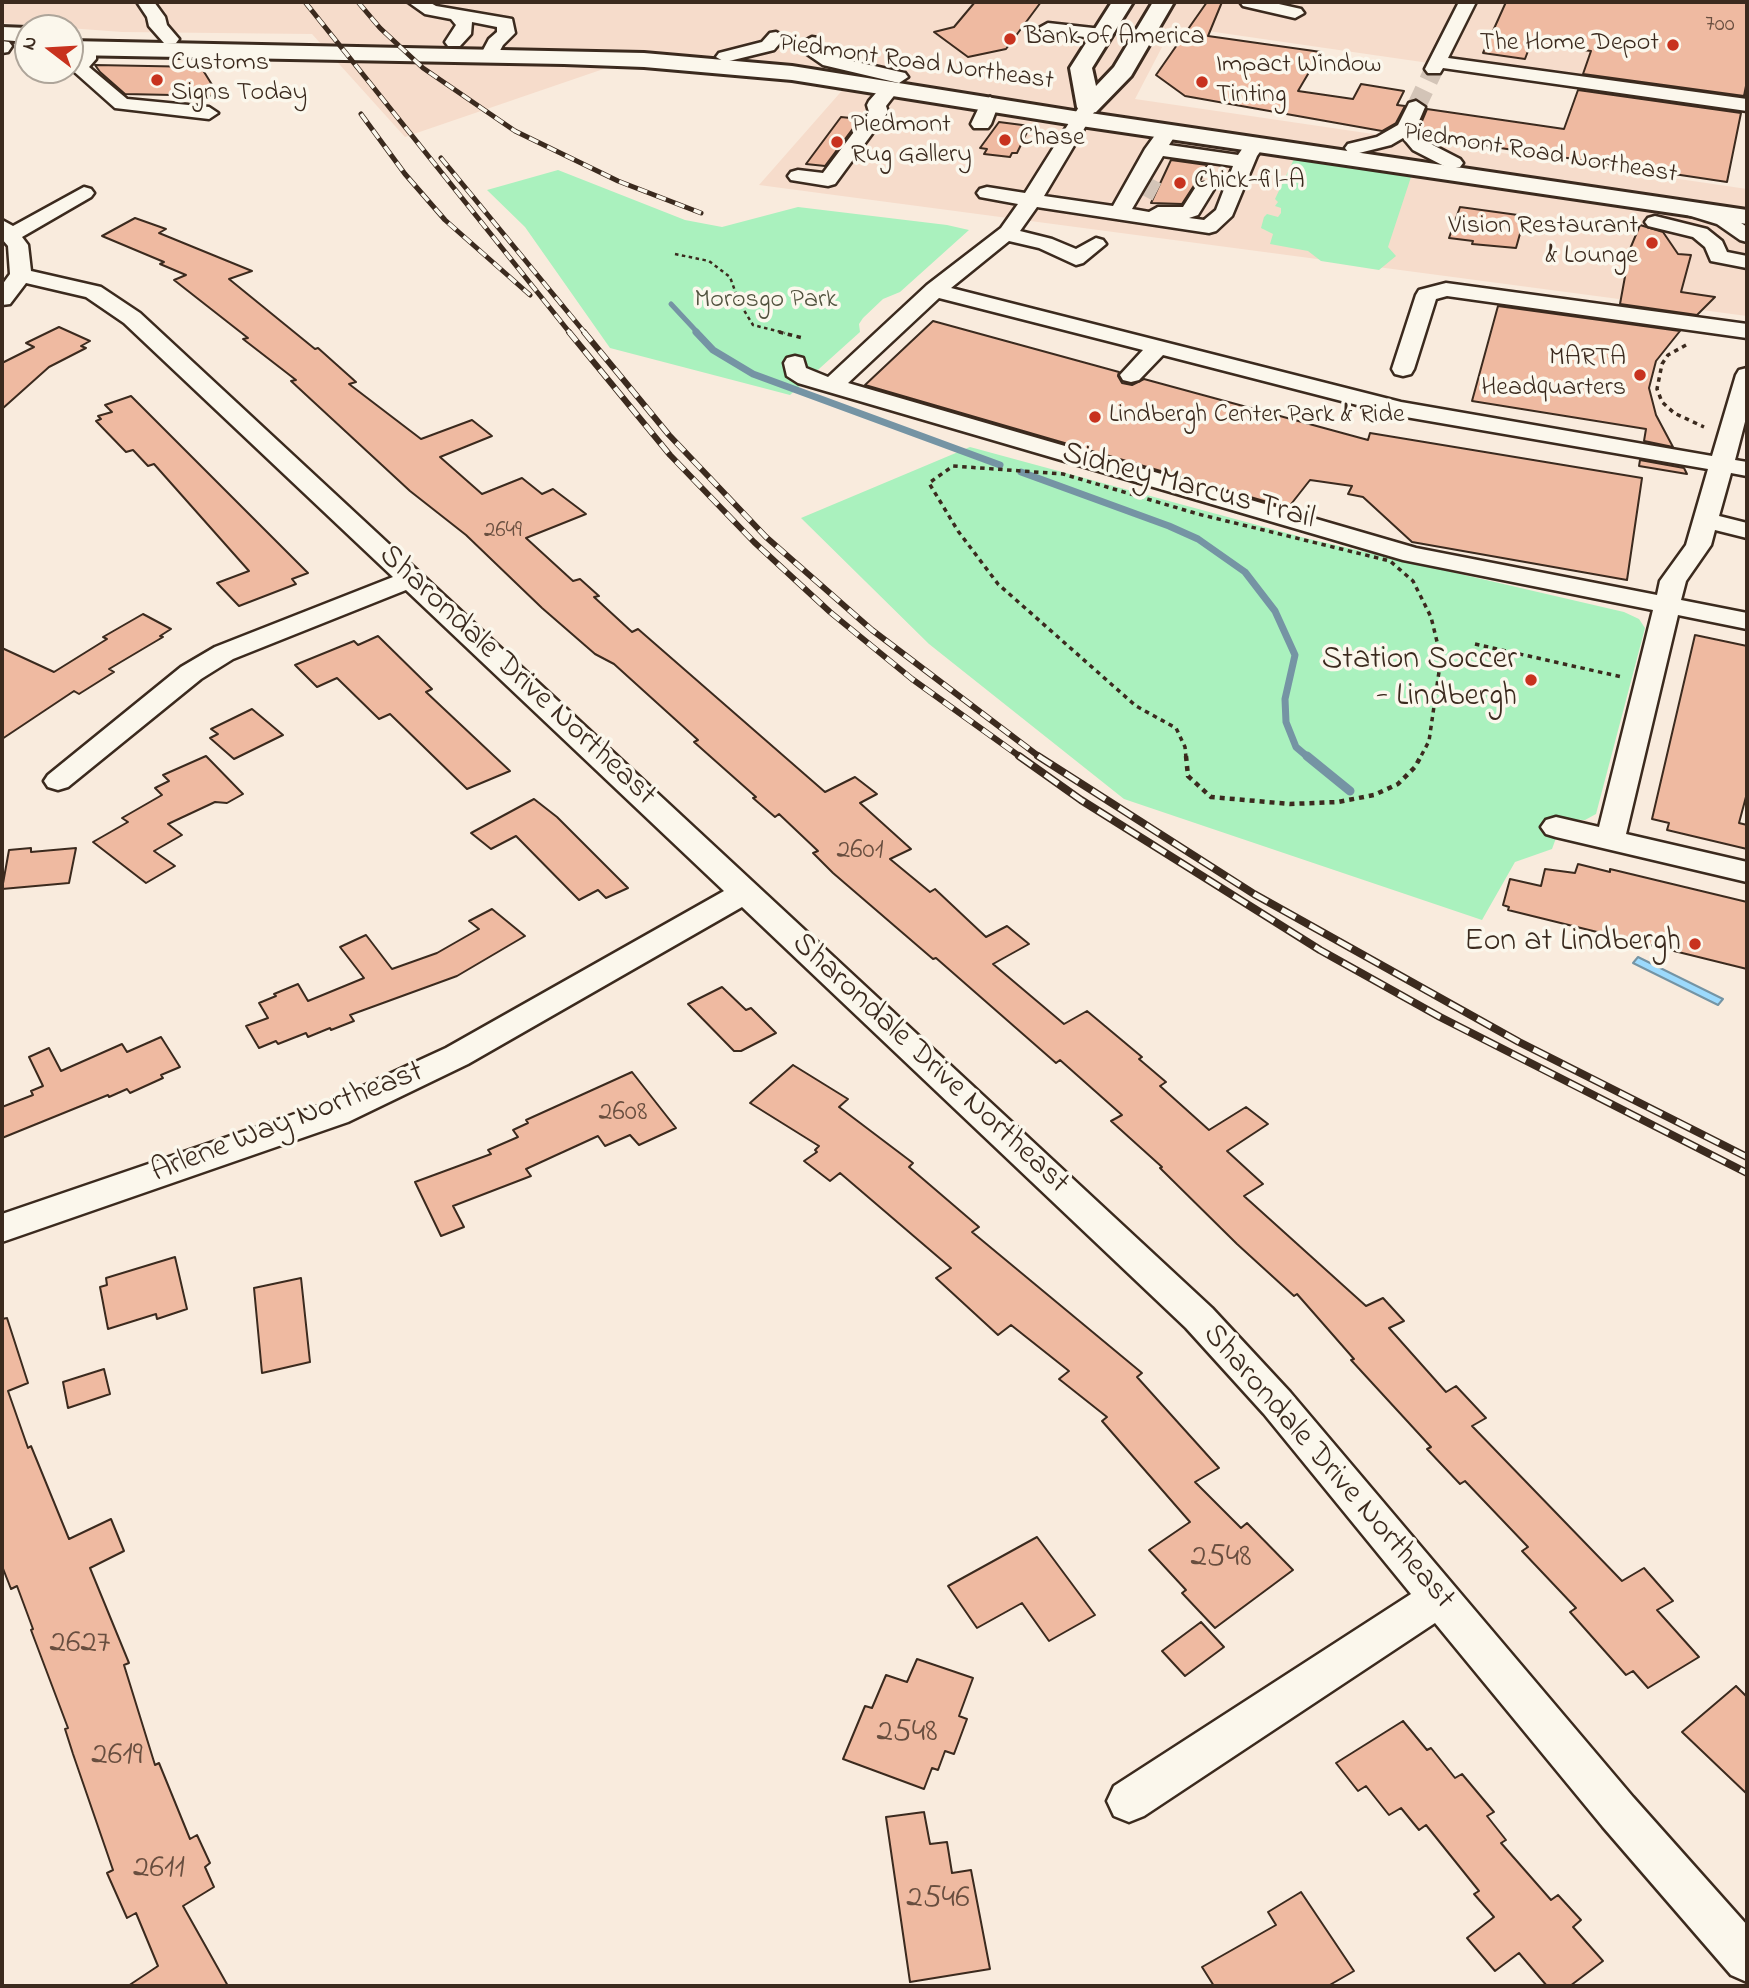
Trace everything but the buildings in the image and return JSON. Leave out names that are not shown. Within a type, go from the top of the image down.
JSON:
[{"type":"main road","points":[[1084,113],[1081,68],[1122,2]]},
{"type":"main road","points":[[1084,113],[1123,71],[1163,2]]},
{"type":"main road","name":"Piedmont Road Northeast","points":[[84,44],[170,39],[454,42],[492,49],[792,73],[895,83],[986,113],[1084,113],[1157,153],[1452,172],[1747,205]]},
{"type":"main road","name":"Piedmont Road Northeast","points":[[84,44],[650,50],[800,63],[895,83],[1084,113],[1355,148],[1452,172],[1617,202],[1680,206],[1747,217]]},
{"type":"street","points":[[145,2],[156,17],[158,26],[170,39]]},
{"type":"street","points":[[416,2],[430,10],[456,13],[481,22],[490,30],[492,49]]},
{"type":"street","points":[[1250,2],[1295,13]]},
{"type":"street","points":[[1467,2],[1436,65],[1747,105]]},
{"type":"street","points":[[454,42],[462,34],[465,25],[456,13]]},
{"type":"street","points":[[1048,28],[1102,34]]},
{"type":"street","points":[[724,57],[768,46],[776,37]]},
{"type":"street","points":[[798,176],[828,180],[879,112],[876,104],[895,83],[829,61],[816,54],[812,42]]},
{"type":"street","points":[[84,72],[122,104],[209,113]]},
{"type":"street","points":[[1355,148],[1384,141],[1406,128],[1416,107]]},
{"type":"street","points":[[834,384],[935,290],[1008,231],[1031,200],[1084,113]]},
{"type":"street","points":[[1406,128],[1420,146],[1452,172]]},
{"type":"street","points":[[1119,213],[1157,153]]},
{"type":"street","points":[[987,193],[1209,227],[1225,212],[1247,159]]},
{"type":"street","points":[[1144,197],[1139,207],[1148,212],[1180,214],[1191,211],[1205,186],[1247,159]]},
{"type":"street","points":[[11,287],[18,244],[6,231],[84,193]]},
{"type":"street","points":[[1680,206],[1724,220],[1747,236]]},
{"type":"street","points":[[1655,222],[1700,233],[1715,245],[1718,257],[1747,262]]},
{"type":"street","points":[[1008,231],[1096,244],[1076,259],[1064,250],[1008,231]]},
{"type":"street","name":"Sharondale Drive Northeast","points":[[11,287],[93,292],[132,318],[1199,1318],[1277,1403],[1618,1812],[1747,1959]]},
{"type":"street","points":[[1403,369],[1427,295],[1446,289],[1747,331]]},
{"type":"street","points":[[935,290],[1400,409],[1747,469]]},
{"type":"street","points":[[1130,375],[1157,348]]},
{"type":"street","points":[[795,363],[795,371],[806,378],[1412,555],[1747,621]]},
{"type":"street","points":[[1610,840],[1673,581],[1698,545],[1746,385]]},
{"type":"street","points":[[1705,520],[1747,531]]},
{"type":"street","points":[[58,781],[191,673],[224,653],[411,579]]},
{"type":"street","points":[[1556,827],[1747,872]]},
{"type":"street","name":"Arlene Way Northeast","points":[[2,1228],[281,1134],[335,1113],[457,1056],[745,892]]},
{"type":"street","points":[[1129,1801],[1438,1598]]},
{"type":"path","points":[[675,254],[709,261],[730,277],[739,302],[753,325],[803,338]]},
{"type":"path","points":[[1691,343],[1668,355],[1658,376],[1657,389],[1662,402],[1674,413],[1704,427]]},
{"type":"path","points":[[1652,375],[1658,376]]},
{"type":"path","name":"Sidney Marcus Trail","points":[[953,466],[1063,474],[1198,514],[1390,561],[1413,581],[1431,617],[1441,657],[1429,741],[1415,767],[1398,784],[1374,795],[1338,802],[1290,804],[1210,797],[1188,776],[1185,747],[1176,728],[1136,706],[998,584],[958,531],[929,483],[953,466]]},
{"type":"path","points":[[1475,644],[1623,677]]},
{"type":"shaded area","points":[[2,2],[1747,2],[1747,109],[1173,26],[1135,99],[1747,189],[1747,316],[759,185],[846,86],[621,63],[405,137],[312,34],[84,29],[84,14],[14,14],[14,24],[2,23]]},
{"type":"green space","points":[[1294,159],[1411,177],[1388,247],[1396,256],[1379,270],[1321,261],[1308,251],[1270,244],[1273,234],[1261,228],[1264,217],[1267,214],[1278,217],[1281,213],[1281,208],[1275,206],[1278,202],[1275,199]]},
{"type":"green space","name":"Morosgo Park","points":[[558,170],[685,220],[722,227],[798,207],[969,230],[900,292],[883,299],[863,318],[859,324],[860,332],[790,395],[610,348],[525,227],[487,190]]},
{"type":"green space","points":[[970,447],[1305,538],[1624,612],[1639,619],[1645,628],[1596,814],[1585,820],[1563,819],[1552,849],[1515,862],[1482,920],[1124,799],[929,644],[801,518]]},
{"type":"water","points":[[1638,957],[1723,999],[1718,1005],[1633,963]]},
{"type":"waterway","points":[[671,304],[698,333]]},
{"type":"waterway","points":[[696,332],[713,350],[753,374],[1000,465]]},
{"type":"waterway","points":[[1021,472],[1169,526],[1198,539],[1245,572],[1275,611],[1295,655],[1285,699],[1286,722],[1296,747],[1309,758]]},
{"type":"waterway","points":[[1307,756],[1350,791]]},
{"type":"tunnel","points":[[1416,107],[1434,69]]},
{"type":"tunnel","points":[[1144,196],[1155,175]]},
{"type":"railway","points":[[305,2],[570,333]]},
{"type":"railway","points":[[358,2],[380,28],[423,68],[515,131],[618,181],[701,213]]},
{"type":"railway","points":[[361,114],[405,174],[445,220],[530,295]]},
{"type":"railway","points":[[441,158],[585,333]]},
{"type":"railway","points":[[569,332],[670,455],[754,542],[830,612],[912,679],[1022,758]]},
{"type":"railway","points":[[584,332],[669,435],[766,537],[872,630],[1040,757]]},
{"type":"railway","points":[[1019,756],[1081,800],[1320,950],[1440,1017],[1747,1173]]},
{"type":"railway","points":[[1040,757],[1254,894],[1519,1042],[1747,1157]]},
{"type":"place","name":"Bank of America","points":[[1010,39]]},
{"type":"place","name":"The Home Depot","points":[[1673,45]]},
{"type":"place","name":"Customs Signs Today","points":[[157,80]]},
{"type":"place","name":"Impact Window Tinting","points":[[1202,82]]},
{"type":"place","name":"Chase","points":[[1005,140]]},
{"type":"place","name":"Piedmont Rug Gallery","points":[[837,142]]},
{"type":"place","name":"Chick-fil-A","points":[[1180,183]]},
{"type":"place","name":"Vision Restaurant & Lounge","points":[[1652,243]]},
{"type":"place","name":"MARTA Headquarters","points":[[1640,375]]},
{"type":"place","name":"Lindbergh Center Park & Ride","points":[[1095,417]]},
{"type":"place","name":"Station Soccer - Lindbergh","points":[[1531,680]]},
{"type":"place","name":"Eon at Lindbergh","points":[[1695,944]]}]
